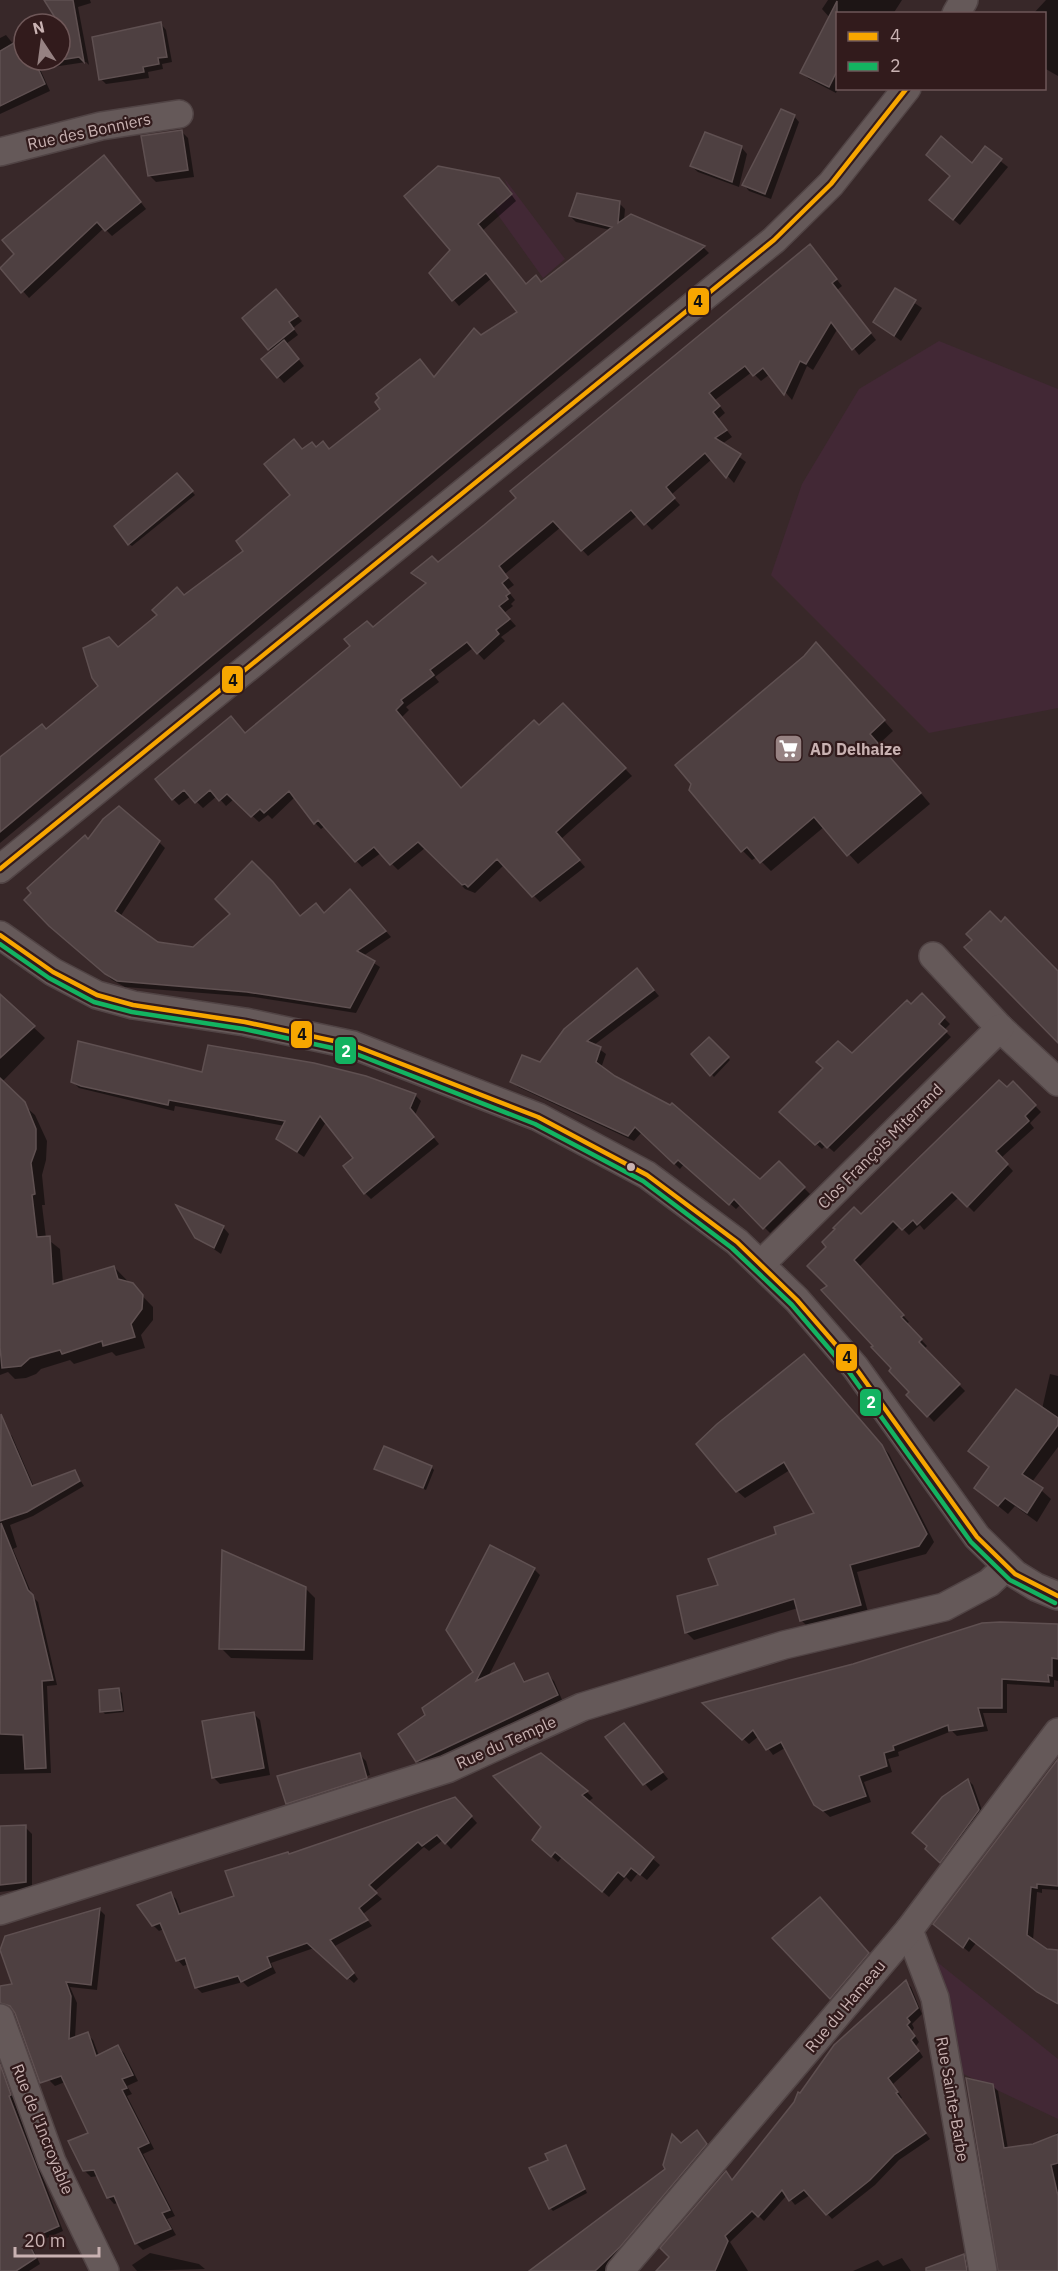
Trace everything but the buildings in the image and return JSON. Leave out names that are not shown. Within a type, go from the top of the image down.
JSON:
[{"type":"street","points":[[0,869],[774,240],[831,184],[905,90]]},
{"type":"street","name":"Rue des Bonniers","points":[[0,152],[101,126],[179,114]]},
{"type":"street","points":[[0,935],[53,972],[104,998],[147,1008],[294,1031],[353,1045],[538,1117],[612,1154],[664,1186],[701,1213],[761,1264],[840,1347],[965,1522],[1006,1567],[1036,1587],[1058,1596]]},
{"type":"street","points":[[933,956],[1000,1028],[1058,1082]]},
{"type":"street","name":"Clos François Miterrand","points":[[761,1264],[1000,1028]]},
{"type":"street","name":"Rue du Temple","points":[[0,1911],[447,1769],[582,1707],[784,1645],[944,1607],[989,1583],[1006,1567]]},
{"type":"street","name":"Rue du Hameau","points":[[620,2271],[909,1930],[1058,1732]]},
{"type":"street","name":"Rue Sainte-Barbe","points":[[909,1930],[935,1998],[983,2271]]},
{"type":"street","name":"Rue de l'Incroyable","points":[[0,2018],[52,2162],[105,2271]]},
{"type":"shaded area","points":[[504,178],[565,259],[543,278],[488,201],[511,193]]},
{"type":"shaded area","points":[[939,341],[1058,389],[1058,708],[929,733],[771,575],[802,484],[859,389]]},
{"type":"shaded area","points":[[926,1953],[1058,2059],[1058,2119],[959,2072]]},
{"type":"transit line","name":"4","points":[[0,869],[774,240],[831,184],[905,90]]},
{"type":"transit line","name":"4","points":[[0,935],[53,972],[97,995],[133,1005],[245,1022],[353,1045],[538,1117],[647,1175],[737,1242],[797,1300],[855,1367],[977,1537],[1015,1574],[1058,1596]]},
{"type":"transit line","name":"2","points":[[0,944],[49,978],[94,1002],[132,1012],[244,1029],[351,1052],[535,1124],[643,1181],[732,1248],[792,1305],[849,1372],[971,1542],[1010,1580],[1055,1603]]},
{"type":"place","name":"AD Delhaize","points":[[789,749]]}]
